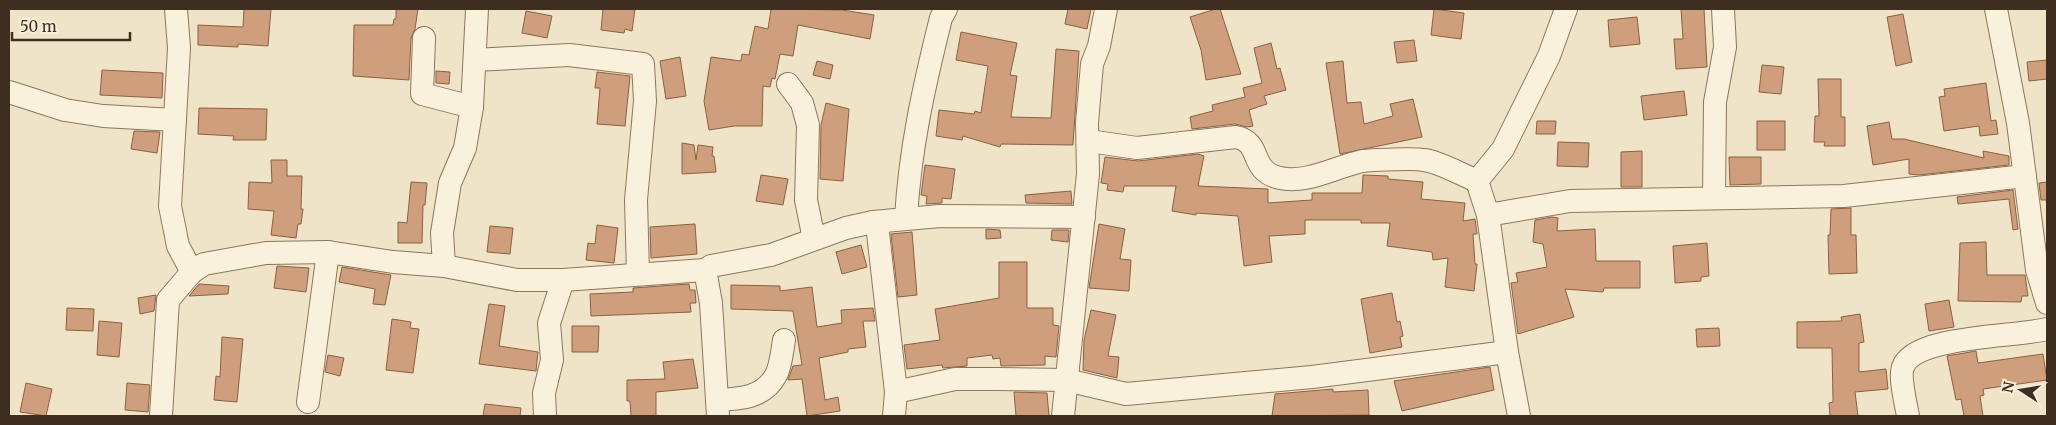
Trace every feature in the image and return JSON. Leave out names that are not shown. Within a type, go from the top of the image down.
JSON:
[{"type":"street","points":[[176,9],[179,29],[170,206],[178,246],[192,272]]},
{"type":"street","points":[[444,266],[442,233],[450,183],[465,148],[472,107],[477,9]]},
{"type":"street","points":[[1063,416],[1084,217],[1089,141],[1087,124],[1092,64],[1099,46],[1106,9]]},
{"type":"street","points":[[1477,181],[1503,149],[1549,56],[1566,9]]},
{"type":"street","points":[[1714,198],[1715,102],[1725,46],[1723,9]]},
{"type":"street","points":[[1996,9],[2018,123],[2037,270],[2047,303]]},
{"type":"street","points":[[906,218],[909,170],[937,12]]},
{"type":"street","points":[[424,38],[422,94],[472,107]]},
{"type":"street","points":[[475,60],[569,56],[643,64],[645,101],[636,200],[638,273]]},
{"type":"street","points":[[788,84],[802,103],[808,125],[806,200],[814,239]]},
{"type":"street","points":[[9,92],[65,110],[102,116],[175,120]]},
{"type":"street","points":[[1089,141],[1137,148],[1236,137],[1246,139],[1252,146],[1258,164],[1264,172],[1281,178],[1303,178],[1364,161],[1424,160],[1477,181]]},
{"type":"street","points":[[1488,215],[1570,201],[1844,196],[2025,176]]},
{"type":"street","points":[[1477,181],[1488,215],[1507,352],[1519,416]]},
{"type":"street","points":[[161,416],[168,300],[192,272],[204,264],[266,253],[328,252],[393,262],[444,266],[517,280],[563,280],[638,273],[705,270],[712,266],[771,255],[846,228],[906,218],[940,216],[1084,217]]},
{"type":"street","points":[[873,222],[878,233],[896,392],[894,416]]},
{"type":"street","points":[[308,402],[328,252]]},
{"type":"street","points":[[705,270],[710,303],[718,408],[760,393],[776,375],[784,340]]},
{"type":"street","points":[[545,416],[544,393],[552,360],[549,323],[563,280]]},
{"type":"street","points":[[1908,416],[1902,369],[1907,358],[1916,351],[1973,338],[2030,333],[2047,329]]},
{"type":"street","points":[[896,392],[955,379],[1066,380],[1126,394],[1312,377],[1507,352]]},
{"type":"building","points":[[244,9],[271,9],[268,46],[238,44],[238,47],[198,45],[198,25],[243,27]]},
{"type":"building","points":[[396,9],[418,9],[415,29],[411,38],[409,80],[353,76],[354,25],[393,25],[394,19],[396,19]]},
{"type":"building","points":[[603,9],[635,9],[632,31],[625,29],[624,33],[601,30]]},
{"type":"building","points":[[771,9],[842,10],[874,15],[870,39],[798,25],[793,56],[780,54],[775,79],[772,78],[770,87],[763,86],[762,126],[734,126],[709,130],[704,101],[711,57],[741,61],[742,54],[749,55],[755,26],[768,29]]},
{"type":"building","points":[[1068,9],[1091,9],[1087,29],[1065,24]]},
{"type":"building","points":[[1220,9],[1241,74],[1206,80],[1201,50],[1190,17]]},
{"type":"building","points":[[1434,9],[1464,13],[1461,39],[1431,35]]},
{"type":"building","points":[[1681,9],[1704,9],[1707,67],[1676,69],[1674,39],[1683,39]]},
{"type":"building","points":[[526,11],[552,16],[547,38],[522,33]]},
{"type":"building","points":[[1903,14],[1912,62],[1896,66],[1887,17]]},
{"type":"building","points":[[1637,17],[1640,44],[1610,47],[1608,20]]},
{"type":"building","points":[[961,32],[1017,43],[1010,75],[1017,76],[1011,117],[1051,118],[1056,49],[1079,51],[1073,145],[1001,144],[1000,147],[963,136],[962,140],[936,136],[939,110],[974,114],[975,111],[981,113],[988,66],[956,60]]},
{"type":"building","points":[[1414,40],[1417,61],[1397,63],[1394,42]]},
{"type":"building","points":[[1271,43],[1277,69],[1280,68],[1286,90],[1264,96],[1267,104],[1249,110],[1253,126],[1247,127],[1235,124],[1192,129],[1190,117],[1213,111],[1212,105],[1245,97],[1243,88],[1262,83],[1254,48]]},
{"type":"building","points":[[680,57],[686,96],[666,99],[660,61]]},
{"type":"building","points":[[2047,60],[2047,79],[2029,81],[2027,62]]},
{"type":"building","points":[[817,61],[833,65],[830,79],[813,75]]},
{"type":"building","points":[[1343,61],[1347,103],[1361,102],[1364,124],[1393,116],[1390,104],[1413,99],[1422,137],[1340,154],[1326,63]]},
{"type":"building","points":[[1762,65],[1784,67],[1781,94],[1759,92]]},
{"type":"building","points":[[102,70],[163,73],[162,98],[100,95]]},
{"type":"building","points":[[436,71],[450,72],[449,84],[436,83]]},
{"type":"building","points":[[597,72],[630,76],[625,126],[597,124],[600,88],[595,88]]},
{"type":"building","points":[[1818,79],[1841,79],[1841,117],[1845,117],[1845,146],[1824,146],[1825,142],[1814,142],[1815,116],[1819,116]]},
{"type":"building","points":[[1986,83],[1991,121],[1996,120],[1998,134],[1980,136],[1979,126],[1944,131],[1939,97],[1945,96],[1944,89]]},
{"type":"building","points":[[1684,91],[1687,115],[1644,120],[1641,96]]},
{"type":"building","points":[[826,103],[849,109],[843,181],[820,179],[821,125]]},
{"type":"building","points":[[199,108],[267,109],[266,140],[233,140],[234,136],[198,134]]},
{"type":"building","points":[[1537,121],[1556,121],[1555,134],[1536,134]]},
{"type":"building","points":[[1757,121],[1785,121],[1785,150],[1757,150]]},
{"type":"building","points":[[1889,122],[1892,139],[1904,139],[1984,158],[1983,151],[2009,156],[2009,165],[1919,175],[1909,174],[1909,159],[1873,165],[1867,126]]},
{"type":"building","points":[[134,131],[160,132],[157,153],[131,149]]},
{"type":"building","points":[[1558,142],[1589,143],[1588,167],[1557,166]]},
{"type":"building","points":[[682,143],[694,145],[696,160],[698,145],[713,147],[712,156],[714,156],[716,172],[682,174]]},
{"type":"building","points":[[1642,151],[1642,187],[1621,187],[1621,152]]},
{"type":"building","points":[[1198,154],[1204,156],[1198,186],[1268,189],[1268,203],[1312,200],[1312,193],[1362,193],[1363,175],[1388,176],[1388,179],[1423,182],[1421,199],[1465,203],[1463,221],[1475,219],[1477,234],[1473,234],[1475,264],[1477,264],[1474,291],[1445,287],[1448,258],[1433,260],[1432,252],[1387,246],[1390,223],[1361,223],[1361,220],[1305,220],[1305,234],[1269,236],[1272,262],[1244,266],[1238,216],[1196,213],[1196,215],[1172,211],[1176,186],[1124,186],[1123,192],[1107,190],[1108,184],[1101,183],[1105,157],[1138,161]]},
{"type":"building","points":[[1729,157],[1761,157],[1761,184],[1730,185]]},
{"type":"building","points":[[271,160],[287,160],[287,176],[302,176],[301,209],[303,209],[301,224],[298,224],[296,238],[271,235],[274,211],[248,209],[249,182],[272,183]]},
{"type":"building","points":[[925,165],[955,169],[951,199],[942,198],[942,203],[926,204],[927,196],[921,195]]},
{"type":"building","points":[[761,175],[788,179],[783,205],[756,201]]},
{"type":"building","points":[[411,182],[427,183],[425,205],[423,205],[422,243],[398,243],[398,222],[407,223]]},
{"type":"building","points":[[2047,182],[2047,200],[2041,200],[2039,183]]},
{"type":"building","points":[[2013,190],[2018,229],[2013,230],[2009,199],[1958,204],[1957,197]]},
{"type":"building","points":[[1071,191],[1072,204],[1026,203],[1025,195]]},
{"type":"building","points":[[1851,208],[1851,235],[1856,235],[1857,273],[1829,274],[1828,235],[1830,235],[1831,209]]},
{"type":"building","points":[[1552,217],[1558,218],[1557,231],[1595,229],[1596,261],[1640,261],[1640,288],[1604,288],[1603,292],[1565,289],[1574,317],[1518,334],[1511,283],[1518,282],[1516,273],[1547,267],[1543,244],[1533,242],[1535,220]]},
{"type":"building","points":[[695,224],[697,254],[651,258],[650,227]]},
{"type":"building","points":[[1099,224],[1125,229],[1120,259],[1131,260],[1129,291],[1089,288]]},
{"type":"building","points":[[597,225],[618,228],[614,263],[586,260],[588,243],[595,244]]},
{"type":"building","points":[[490,226],[513,228],[510,254],[487,252]]},
{"type":"building","points":[[986,229],[1000,230],[1001,238],[986,239]]},
{"type":"building","points":[[1052,230],[1069,230],[1068,242],[1051,240]]},
{"type":"building","points":[[912,232],[917,295],[898,297],[891,234]]},
{"type":"building","points":[[1986,242],[1987,275],[2025,275],[2028,296],[2022,296],[2021,302],[1958,301],[1960,243]]},
{"type":"building","points":[[1707,243],[1709,276],[1701,277],[1701,281],[1675,283],[1673,246]]},
{"type":"building","points":[[861,245],[867,267],[842,274],[836,252]]},
{"type":"building","points":[[999,262],[1027,262],[1027,308],[1053,308],[1053,325],[1059,326],[1056,357],[1045,356],[1045,365],[1001,366],[1000,358],[993,359],[992,355],[967,358],[967,366],[943,368],[942,365],[907,369],[904,345],[940,340],[935,309],[999,298]]},
{"type":"building","points":[[277,266],[309,268],[306,292],[274,288]]},
{"type":"building","points":[[342,267],[391,275],[385,305],[373,304],[375,289],[339,282]]},
{"type":"building","points":[[199,284],[229,286],[228,294],[189,296]]},
{"type":"building","points":[[689,284],[690,290],[695,290],[696,303],[690,303],[691,312],[591,316],[590,294],[633,292],[633,288]]},
{"type":"building","points":[[731,285],[780,286],[780,291],[812,287],[817,327],[842,323],[841,310],[873,308],[875,321],[863,321],[866,347],[848,349],[848,352],[819,358],[825,400],[838,397],[840,411],[807,416],[802,379],[788,380],[793,366],[802,365],[793,311],[731,309]]},
{"type":"building","points":[[1392,293],[1397,322],[1400,321],[1403,336],[1400,337],[1402,347],[1370,353],[1361,299]]},
{"type":"building","points":[[156,295],[154,311],[140,314],[138,298]]},
{"type":"building","points":[[1949,300],[1954,327],[1929,331],[1925,304]]},
{"type":"building","points":[[489,304],[505,306],[499,346],[538,352],[536,371],[479,364]]},
{"type":"building","points":[[67,308],[94,309],[93,331],[66,330]]},
{"type":"building","points":[[1091,310],[1116,315],[1108,356],[1119,357],[1117,378],[1083,370],[1084,340]]},
{"type":"building","points":[[1860,314],[1864,342],[1859,343],[1859,372],[1886,369],[1888,389],[1855,392],[1858,416],[1830,416],[1829,403],[1833,402],[1832,348],[1797,348],[1797,322],[1842,321],[1841,317]]},
{"type":"building","points":[[392,319],[411,322],[410,328],[419,329],[413,373],[386,370]]},
{"type":"building","points":[[99,321],[122,323],[119,357],[97,355]]},
{"type":"building","points":[[572,326],[599,326],[598,352],[572,352]]},
{"type":"building","points":[[1719,328],[1720,346],[1697,347],[1696,329]]},
{"type":"building","points":[[222,337],[243,339],[237,402],[214,400],[216,376],[220,377]]},
{"type":"building","points":[[1976,351],[1978,363],[2043,354],[2047,380],[1983,389],[1984,395],[1980,396],[1983,416],[1964,416],[1961,399],[1956,400],[1947,356]]},
{"type":"building","points":[[328,355],[344,358],[340,376],[325,372]]},
{"type":"building","points":[[693,359],[698,388],[656,392],[656,416],[631,416],[630,401],[627,401],[627,380],[665,379],[663,362]]},
{"type":"building","points":[[1490,367],[1494,390],[1402,411],[1394,381]]},
{"type":"building","points":[[26,383],[52,389],[46,416],[20,412]]},
{"type":"building","points":[[127,383],[150,385],[148,412],[125,410]]},
{"type":"building","points":[[1333,389],[1333,392],[1368,390],[1369,415],[1272,416],[1275,394]]},
{"type":"building","points":[[1014,392],[1047,393],[1049,416],[1016,416]]},
{"type":"building","points":[[485,404],[521,408],[520,416],[483,416]]}]
